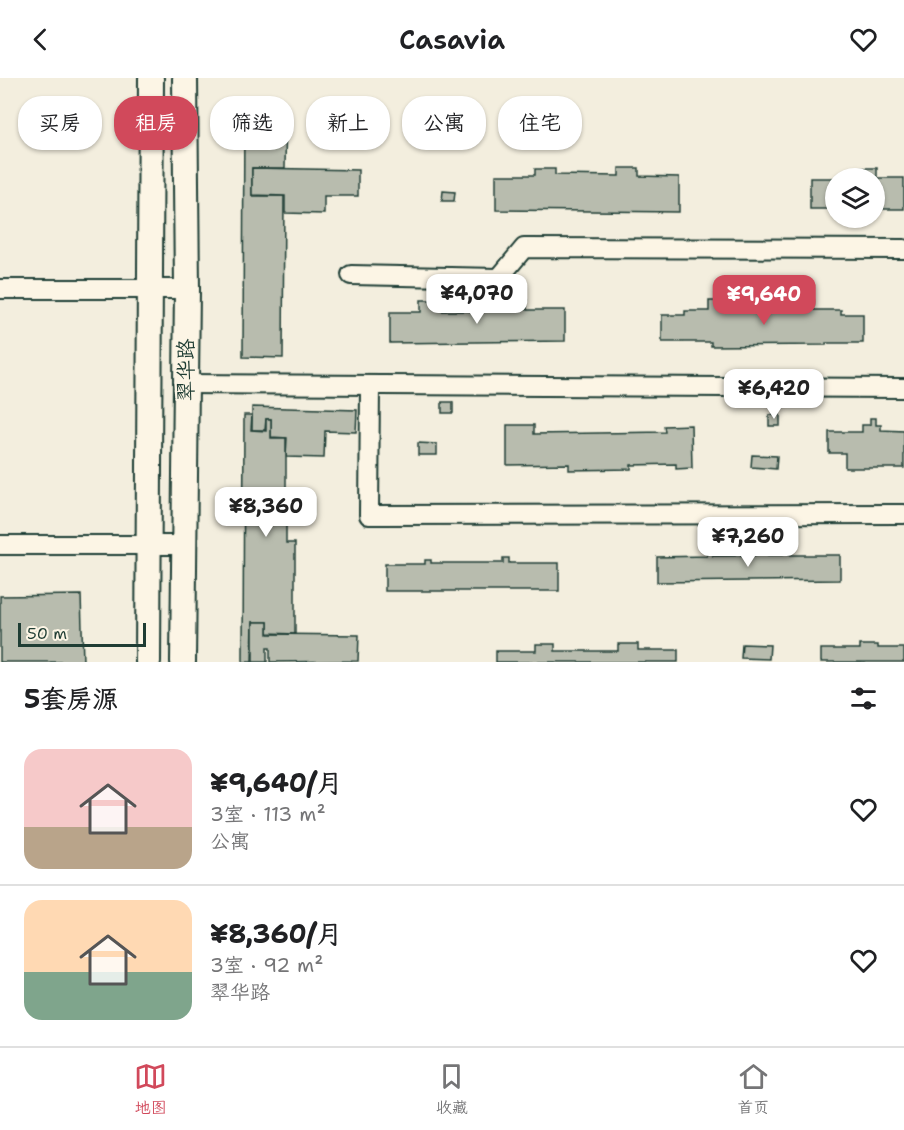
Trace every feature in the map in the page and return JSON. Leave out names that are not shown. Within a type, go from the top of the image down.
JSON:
[{"type":"main road","name":"翠华路","points":[[148,662],[151,78]]},
{"type":"main road","name":"翠华路","points":[[183,662],[187,289],[185,78]]},
{"type":"street","points":[[351,275],[499,278],[524,248],[904,249]]},
{"type":"street","points":[[0,289],[187,289]]},
{"type":"street","points":[[186,384],[904,388]]},
{"type":"street","points":[[370,385],[369,514],[904,514]]},
{"type":"street","points":[[0,544],[184,545]]},
{"type":"building","points":[[244,150],[285,150],[285,168],[252,168],[252,196],[284,196],[283,358],[243,357]]},
{"type":"building","points":[[252,168],[358,170],[358,196],[324,196],[324,214],[285,213],[285,196],[252,195]]},
{"type":"building","points":[[619,168],[639,168],[639,176],[679,177],[679,212],[496,210],[496,175],[535,175],[535,169],[555,169],[555,175],[619,176]]},
{"type":"building","points":[[810,178],[825,178],[825,209],[810,209]]},
{"type":"building","points":[[885,178],[904,178],[904,209],[885,209]]},
{"type":"building","points":[[443,191],[455,192],[454,201],[442,201]]},
{"type":"building","points":[[421,300],[442,300],[442,311],[505,311],[505,300],[527,300],[527,310],[565,310],[565,341],[390,343],[390,312],[421,312]]},
{"type":"building","points":[[794,300],[814,300],[814,310],[841,310],[841,314],[863,314],[863,343],[711,346],[711,342],[662,342],[662,315],[685,315],[685,311],[709,311],[709,301],[730,301],[730,310],[794,310]]},
{"type":"building","points":[[442,402],[453,402],[453,413],[442,413]]},
{"type":"building","points":[[252,407],[357,410],[356,432],[325,431],[324,458],[286,457],[287,438],[271,437],[271,419],[266,419],[265,430],[252,430]]},
{"type":"building","points":[[244,415],[252,415],[251,430],[266,431],[266,419],[271,419],[271,438],[286,438],[286,543],[295,543],[295,634],[268,633],[268,622],[253,622],[252,662],[243,662]]},
{"type":"building","points":[[769,415],[780,415],[780,426],[769,426]]},
{"type":"building","points":[[870,418],[876,418],[876,425],[881,425],[881,430],[904,431],[904,468],[845,468],[845,453],[829,453],[829,432],[862,432],[862,425],[870,425]]},
{"type":"building","points":[[507,425],[534,425],[534,434],[665,432],[664,426],[691,425],[692,468],[676,469],[676,464],[631,465],[631,469],[569,470],[569,464],[507,465]]},
{"type":"building","points":[[418,443],[437,444],[437,455],[418,455]]},
{"type":"building","points":[[752,455],[777,456],[776,469],[751,467]]},
{"type":"building","points":[[713,548],[713,556],[783,555],[783,549],[789,549],[789,555],[840,555],[840,580],[657,582],[657,557],[707,556],[707,549]]},
{"type":"building","points":[[503,558],[509,558],[509,563],[559,563],[559,591],[385,591],[385,564],[425,564],[425,560],[431,560],[431,563],[503,563]]},
{"type":"building","points":[[81,595],[83,662],[0,662],[0,596]]},
{"type":"building","points":[[253,622],[268,622],[268,634],[359,635],[358,661],[270,662],[270,648],[267,648],[267,662],[253,662]]},
{"type":"building","points":[[536,644],[555,644],[555,651],[618,651],[618,644],[638,644],[638,650],[678,650],[678,662],[496,662],[496,651],[536,651]]},
{"type":"building","points":[[742,644],[770,645],[769,659],[741,658]]},
{"type":"building","points":[[860,645],[904,648],[904,662],[821,662],[821,649],[860,649]]}]
